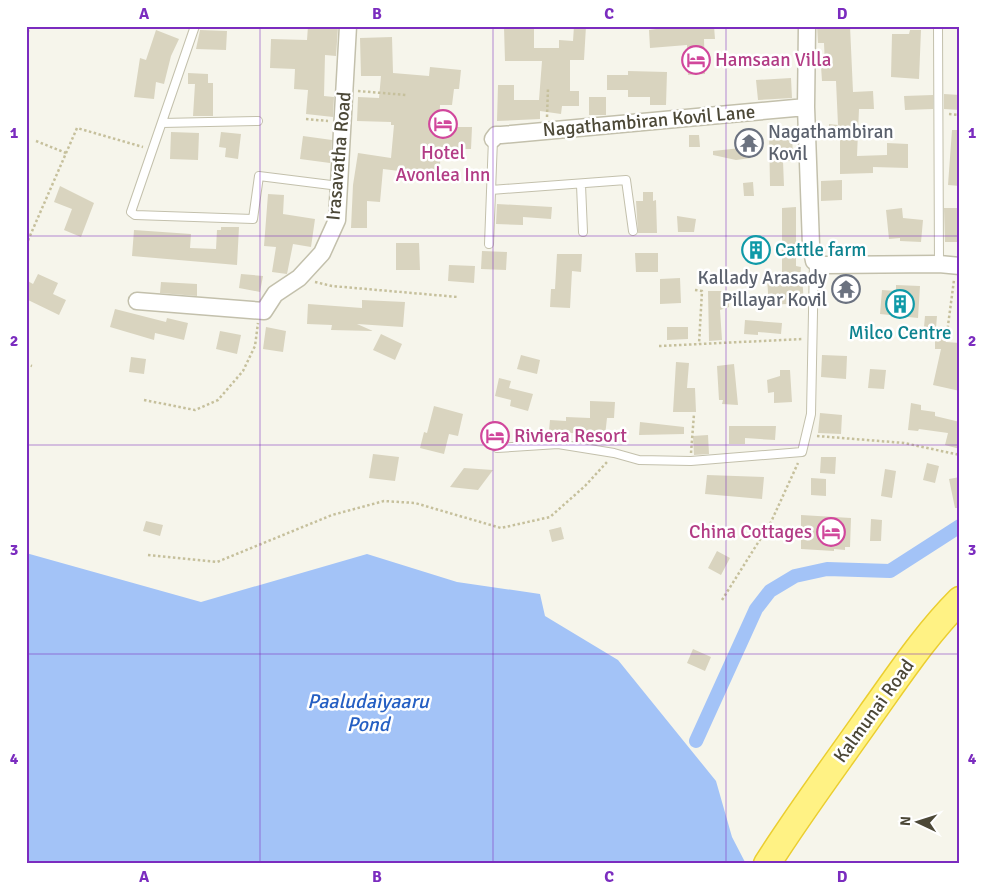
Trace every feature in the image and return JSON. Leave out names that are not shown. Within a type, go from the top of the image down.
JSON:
[{"type":"highway","name":"Kalmunai Road","points":[[796,826],[940,620],[960,600]]},
{"type":"highway","name":"Kalmunai Road","points":[[796,826],[922,658],[960,616]]},
{"type":"highway","points":[[767,864],[796,826]]},
{"type":"highway","points":[[777,864],[796,826]]},
{"type":"street","name":"Irasavatha Road","points":[[259,312],[264,311],[275,294],[299,278],[322,253],[337,220],[348,26]]},
{"type":"street","points":[[807,26],[806,107],[811,245],[814,261],[824,264],[939,264],[958,266]]},
{"type":"street","name":"Nagathambiran Kovil Lane","points":[[493,139],[496,135],[806,107]]},
{"type":"street","points":[[137,302],[259,312]]},
{"type":"lane","points":[[195,26],[154,150],[131,212],[135,215],[253,219],[259,176],[339,186]]},
{"type":"lane","points":[[938,26],[939,264]]},
{"type":"lane","points":[[162,123],[258,121]]},
{"type":"lane","points":[[489,244],[493,139]]},
{"type":"lane","points":[[491,190],[581,185],[626,180],[633,231]]},
{"type":"lane","points":[[581,185],[583,232]]},
{"type":"lane","points":[[497,448],[558,444],[614,453],[639,460],[691,461],[802,452],[808,436],[814,339],[814,261]]},
{"type":"path","points":[[26,37],[30,26]]},
{"type":"path","points":[[546,130],[548,88]]},
{"type":"path","points":[[345,89],[406,95]]},
{"type":"path","points":[[306,119],[342,122]]},
{"type":"path","points":[[26,245],[77,128],[154,150]]},
{"type":"path","points":[[36,141],[66,153]]},
{"type":"path","points":[[947,332],[958,266]]},
{"type":"path","points":[[299,278],[332,286],[458,297]]},
{"type":"path","points":[[695,290],[702,291],[699,344]]},
{"type":"path","points":[[144,400],[195,410],[218,400],[243,371],[255,346],[259,312]]},
{"type":"path","points":[[659,346],[814,339]]},
{"type":"path","points":[[26,364],[32,366]]},
{"type":"path","points":[[691,461],[694,414]]},
{"type":"path","points":[[808,436],[904,443],[960,455]]},
{"type":"path","points":[[722,600],[771,522],[802,452]]},
{"type":"path","points":[[148,555],[217,562],[332,515],[384,501],[415,503],[501,528],[550,517],[585,486],[614,453]]},
{"type":"water","name":"Paaludaiyaaru Pond","points":[[26,553],[201,602],[367,554],[457,582],[540,594],[545,616],[618,660],[716,781],[732,837],[746,864],[26,864]]},
{"type":"building","points":[[308,26],[338,27],[336,56],[325,55],[324,96],[334,97],[333,117],[306,114],[308,90],[294,89],[295,69],[270,68],[271,39],[307,40]]},
{"type":"building","points":[[574,26],[586,26],[584,60],[570,60],[570,91],[579,91],[579,106],[562,106],[561,114],[540,111],[540,119],[497,121],[498,85],[514,85],[514,100],[539,100],[542,61],[505,61],[504,27],[534,27],[534,48],[559,48],[559,40],[573,41]]},
{"type":"building","points":[[677,26],[714,26],[715,39],[704,39],[705,74],[688,75],[687,45],[650,48],[649,30]]},
{"type":"building","points":[[817,26],[850,26],[853,92],[873,91],[874,109],[859,109],[857,156],[887,155],[887,143],[908,144],[908,168],[873,167],[873,173],[840,174],[840,139],[829,139],[829,124],[838,125],[836,81],[822,81],[821,66],[825,66],[824,43],[818,43]]},
{"type":"building","points":[[156,30],[179,39],[171,56],[164,84],[156,82],[154,99],[134,97],[140,58],[146,60]]},
{"type":"building","points":[[200,30],[227,31],[226,50],[196,49]]},
{"type":"building","points":[[910,30],[921,30],[919,79],[891,77],[892,34],[909,34]]},
{"type":"building","points":[[392,37],[393,73],[429,76],[430,67],[461,70],[459,89],[454,89],[452,105],[440,105],[439,127],[472,127],[471,149],[441,149],[439,181],[423,180],[423,174],[383,169],[380,202],[367,201],[367,228],[351,228],[353,185],[358,153],[391,158],[394,125],[391,125],[391,122],[357,121],[358,97],[379,98],[381,76],[361,76],[360,38]]},
{"type":"building","points":[[628,71],[667,72],[666,105],[650,105],[650,97],[628,97],[628,90],[607,90],[607,75],[628,75]]},
{"type":"building","points":[[188,73],[208,74],[208,83],[213,83],[213,116],[193,116],[195,84],[188,84]]},
{"type":"building","points":[[791,78],[792,98],[758,100],[756,80]]},
{"type":"building","points":[[944,94],[960,95],[960,110],[944,109]]},
{"type":"building","points":[[933,95],[933,109],[905,110],[904,96]]},
{"type":"building","points":[[589,97],[606,97],[606,115],[589,115]]},
{"type":"building","points":[[792,129],[793,161],[783,161],[784,186],[770,186],[769,130]]},
{"type":"building","points":[[952,130],[960,130],[960,186],[948,185]]},
{"type":"building","points":[[171,132],[199,133],[198,160],[170,159]]},
{"type":"building","points":[[221,132],[241,134],[238,159],[225,157],[226,148],[219,147]]},
{"type":"building","points":[[689,135],[699,135],[700,147],[689,147]]},
{"type":"building","points":[[303,136],[332,140],[330,163],[300,159]]},
{"type":"building","points":[[750,147],[751,158],[736,160],[713,155],[713,151]]},
{"type":"building","points":[[842,180],[842,200],[821,201],[821,181]]},
{"type":"building","points":[[753,182],[754,196],[744,196],[743,183]]},
{"type":"building","points":[[60,186],[94,203],[81,237],[64,230],[72,209],[54,202]]},
{"type":"building","points":[[643,192],[653,192],[653,201],[656,200],[657,233],[638,233],[636,201],[643,201]]},
{"type":"building","points":[[268,194],[284,195],[283,214],[315,219],[311,247],[293,244],[287,274],[272,272],[276,247],[264,246]]},
{"type":"building","points":[[497,204],[552,207],[551,219],[523,217],[523,225],[496,224]]},
{"type":"building","points":[[796,207],[796,266],[801,267],[800,277],[802,277],[804,303],[769,305],[767,279],[782,278],[782,208]]},
{"type":"building","points":[[902,208],[903,218],[923,220],[921,242],[900,241],[900,238],[889,239],[886,210]]},
{"type":"building","points":[[944,208],[960,208],[960,242],[945,242]]},
{"type":"building","points":[[677,216],[696,219],[694,232],[678,232]]},
{"type":"building","points":[[221,227],[239,227],[237,265],[132,256],[134,230],[191,234],[190,248],[216,249],[217,230],[221,230]]},
{"type":"building","points":[[396,243],[419,243],[420,270],[396,270]]},
{"type":"building","name":"Cattle farm","points":[[750,244],[763,245],[762,256],[749,254]]},
{"type":"building","points":[[482,251],[507,252],[506,270],[481,269]]},
{"type":"building","points":[[635,253],[658,253],[658,272],[636,272]]},
{"type":"building","points":[[557,254],[582,254],[581,272],[572,271],[570,308],[550,307],[551,289],[555,289]]},
{"type":"building","points":[[449,265],[475,266],[474,283],[448,281]]},
{"type":"building","points":[[38,274],[58,283],[53,294],[66,300],[59,315],[26,299],[26,280],[33,284]]},
{"type":"building","points":[[241,274],[263,276],[260,292],[239,288]]},
{"type":"building","points":[[680,278],[681,303],[660,304],[660,279]]},
{"type":"building","points":[[838,279],[853,281],[850,299],[835,297]]},
{"type":"building","points":[[161,282],[197,284],[197,296],[160,293]]},
{"type":"building","name":"Milco Centre","points":[[896,285],[920,286],[918,318],[880,314],[882,290],[896,291]]},
{"type":"building","points":[[708,291],[729,291],[729,307],[720,310],[722,340],[709,341]]},
{"type":"building","points":[[362,300],[405,302],[403,327],[357,324],[373,331],[331,330],[332,325],[307,324],[308,304],[362,308]]},
{"type":"building","points":[[115,309],[166,322],[167,318],[188,323],[184,340],[155,333],[154,340],[110,327]]},
{"type":"building","points":[[925,316],[937,316],[936,328],[924,327]]},
{"type":"building","points":[[745,320],[782,323],[781,334],[758,332],[758,335],[744,334]]},
{"type":"building","points":[[266,327],[286,331],[283,352],[263,349]]},
{"type":"building","points":[[667,327],[688,327],[688,339],[667,340]]},
{"type":"building","points":[[220,331],[241,335],[237,354],[216,349]]},
{"type":"building","points":[[381,334],[402,344],[395,360],[373,350]]},
{"type":"building","points":[[935,336],[946,337],[946,342],[960,343],[960,391],[933,385],[941,349],[935,349]]},
{"type":"building","points":[[521,355],[540,360],[537,374],[517,369]]},
{"type":"building","points":[[822,355],[847,356],[846,379],[821,377]]},
{"type":"building","points":[[131,357],[146,359],[144,374],[129,372]]},
{"type":"building","points":[[676,362],[689,363],[687,388],[695,388],[696,412],[673,412]]},
{"type":"building","points":[[734,364],[738,405],[722,404],[723,400],[719,400],[717,366]]},
{"type":"building","points":[[870,369],[886,370],[884,389],[868,388]]},
{"type":"building","points":[[780,370],[790,370],[792,402],[774,403],[774,392],[768,393],[767,380],[780,376]]},
{"type":"building","points":[[499,378],[511,381],[509,388],[533,394],[528,411],[510,406],[511,400],[495,396]]},
{"type":"building","points":[[590,401],[615,402],[614,418],[607,418],[605,436],[549,431],[550,420],[566,421],[566,417],[590,418]]},
{"type":"building","points":[[911,403],[921,405],[921,410],[935,412],[935,416],[960,422],[960,449],[945,445],[948,433],[919,429],[918,431],[908,430]]},
{"type":"building","points":[[434,406],[463,414],[458,436],[449,434],[444,454],[420,448],[424,432],[427,433]]},
{"type":"building","points":[[820,413],[842,415],[841,434],[818,433]]},
{"type":"building","points":[[640,422],[684,427],[684,434],[639,435]]},
{"type":"building","points":[[729,426],[776,426],[775,440],[745,438],[745,444],[729,444]]},
{"type":"building","points":[[708,435],[709,454],[694,455],[693,436]]},
{"type":"building","points":[[373,454],[399,457],[395,481],[369,478]]},
{"type":"building","points":[[821,457],[836,457],[835,474],[820,473]]},
{"type":"building","points":[[927,463],[939,466],[935,483],[923,480]]},
{"type":"building","points":[[464,468],[493,470],[478,490],[450,487]]},
{"type":"building","points":[[885,469],[896,471],[892,498],[881,496]]},
{"type":"building","points":[[707,475],[764,477],[762,499],[705,494]]},
{"type":"building","points":[[960,477],[960,508],[955,508],[949,479]]},
{"type":"building","points":[[811,478],[826,479],[826,496],[811,495]]},
{"type":"building","points":[[801,515],[851,518],[850,547],[845,547],[845,550],[834,549],[834,551],[801,549]]},
{"type":"building","points":[[871,519],[882,520],[881,541],[870,541]]},
{"type":"building","points":[[146,521],[163,525],[160,536],[143,531]]},
{"type":"building","points":[[561,527],[564,539],[552,542],[549,530]]},
{"type":"building","points":[[717,551],[730,558],[721,575],[708,568]]},
{"type":"building","points":[[693,649],[711,657],[705,671],[687,663]]},
{"type":"waterway","points":[[696,741],[756,609],[770,591],[795,576],[827,569],[890,571],[960,526]]},
{"type":"place","name":"Hamsaan Villa","points":[[696,60]]},
{"type":"place","name":"Hotel Avonlea Inn","points":[[443,124]]},
{"type":"place","name":"Nagathambiran Kovil","points":[[749,143]]},
{"type":"place","name":"Cattle farm","points":[[756,250]]},
{"type":"place","name":"Kallady Arasady Pillayar Kovil","points":[[846,289]]},
{"type":"place","name":"Milco Centre","points":[[900,304]]},
{"type":"place","name":"Riviera Resort","points":[[495,436]]},
{"type":"place","name":"China Cottages","points":[[831,532]]}]
